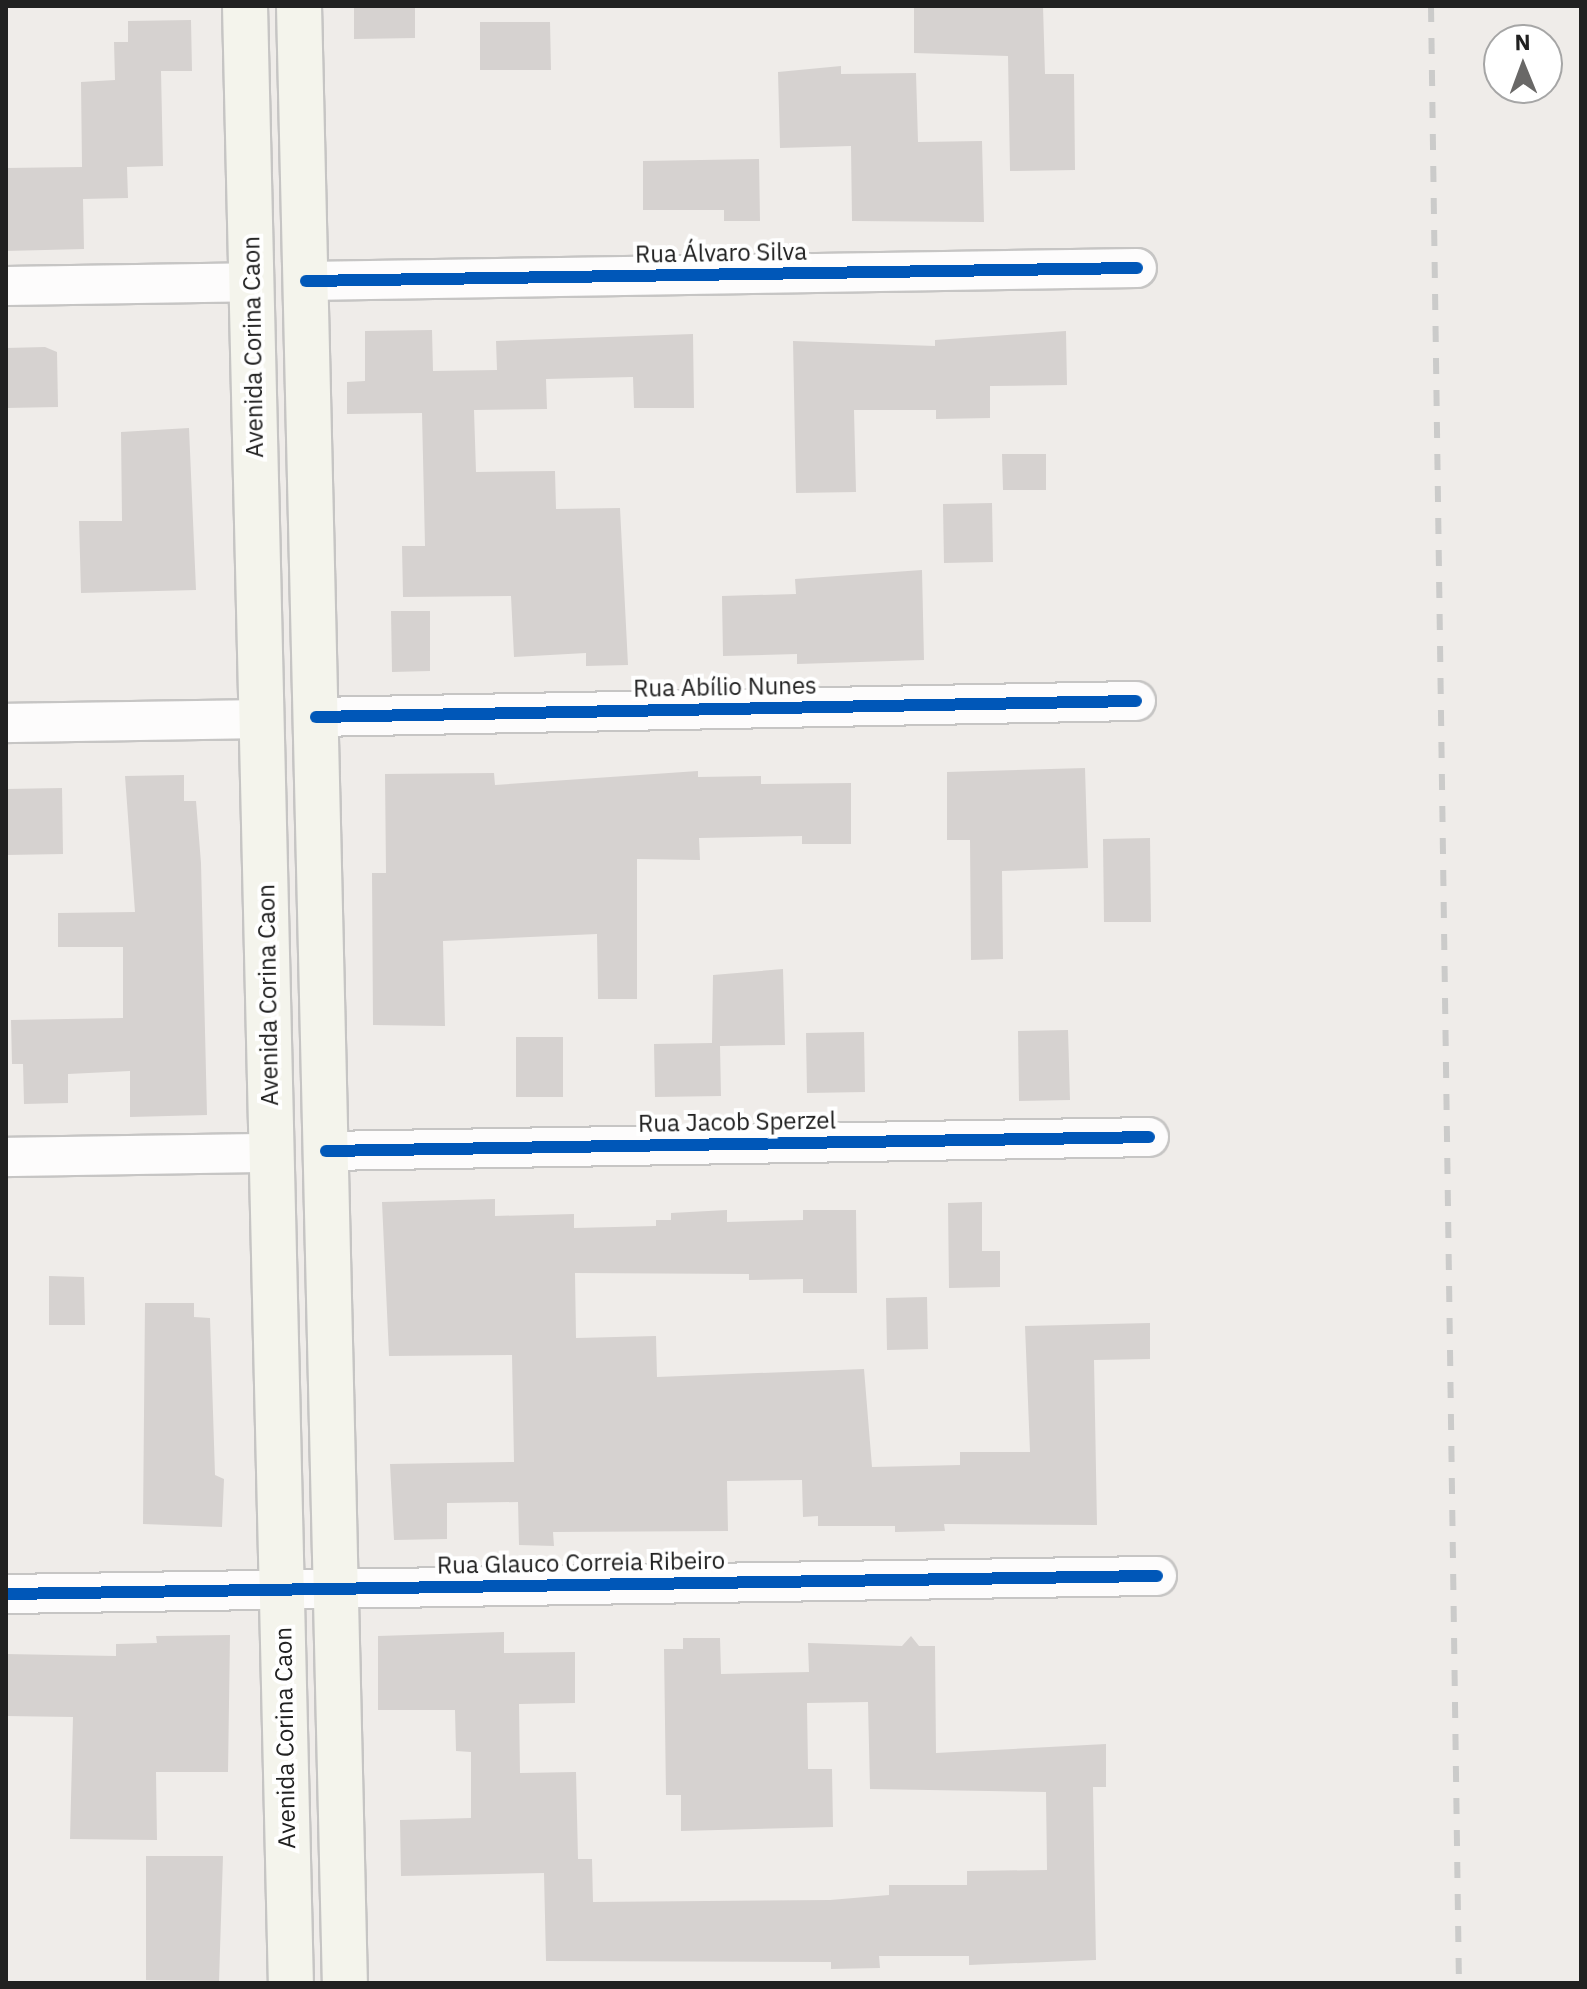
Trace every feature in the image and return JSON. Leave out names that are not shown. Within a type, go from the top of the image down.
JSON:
[{"type":"main road","name":"Avenida Corina Caon","points":[[245,6],[291,1983]]},
{"type":"main road","points":[[299,6],[345,1983]]},
{"type":"street","name":"Rua Álvaro Silva","points":[[306,281],[1137,268]]},
{"type":"street","points":[[6,286],[251,282]]},
{"type":"street","name":"Rua Abílio Nunes","points":[[316,717],[1136,701]]},
{"type":"street","points":[[6,723],[261,719]]},
{"type":"street","name":"Rua Jacob Sperzel","points":[[326,1151],[1149,1137]]},
{"type":"street","points":[[6,1157],[272,1153]]},
{"type":"street","name":"Rua Glauco Correia Ribeiro","points":[[6,1594],[1157,1576]]},
{"type":"building","points":[[354,6],[415,6],[415,38],[354,39]]},
{"type":"building","points":[[914,6],[1043,6],[1045,74],[1074,74],[1075,170],[1010,171],[1008,56],[914,53]]},
{"type":"building","points":[[191,20],[192,71],[161,71],[163,166],[127,167],[128,198],[83,199],[84,249],[6,251],[6,168],[82,167],[81,82],[115,80],[114,42],[128,42],[128,21]]},
{"type":"building","points":[[480,22],[550,22],[551,70],[480,70]]},
{"type":"building","points":[[841,66],[841,74],[916,73],[918,142],[982,141],[984,222],[852,221],[851,146],[780,148],[778,72]]},
{"type":"building","points":[[759,159],[760,221],[724,221],[724,210],[643,210],[643,161]]},
{"type":"building","points":[[432,330],[433,371],[497,370],[496,341],[693,334],[694,408],[634,408],[633,377],[546,379],[547,409],[474,410],[476,472],[555,471],[556,509],[620,508],[628,665],[586,666],[586,653],[514,657],[511,596],[403,597],[402,546],[425,546],[422,413],[347,414],[347,382],[365,381],[365,331]]},
{"type":"building","points":[[1066,331],[1067,385],[990,386],[990,418],[936,419],[936,410],[854,410],[856,492],[796,493],[793,341],[935,346],[935,340]]},
{"type":"building","points":[[45,347],[57,352],[58,407],[6,408],[6,348]]},
{"type":"building","points":[[189,428],[196,590],[81,593],[79,521],[122,521],[121,432]]},
{"type":"building","points":[[1002,454],[1046,454],[1046,490],[1003,490]]},
{"type":"building","points":[[992,503],[993,562],[944,563],[943,504]]},
{"type":"building","points":[[922,570],[924,660],[797,664],[797,654],[723,656],[722,596],[796,594],[795,579]]},
{"type":"building","points":[[391,611],[430,611],[430,671],[392,672]]},
{"type":"building","points":[[1085,768],[1088,868],[1002,871],[1003,959],[971,960],[970,840],[947,840],[947,772]]},
{"type":"building","points":[[698,771],[698,777],[761,776],[761,784],[851,783],[851,844],[802,844],[802,836],[699,838],[700,860],[637,859],[637,999],[598,999],[597,934],[443,941],[445,1026],[373,1025],[372,873],[386,873],[385,774],[494,773],[495,785]]},
{"type":"building","points":[[184,775],[184,801],[196,801],[201,863],[207,1115],[130,1117],[130,1071],[68,1074],[68,1103],[24,1104],[23,1064],[12,1064],[11,1020],[123,1018],[123,947],[58,947],[58,913],[135,912],[125,776]]},
{"type":"building","points":[[62,788],[63,854],[7,855],[6,789]]},
{"type":"building","points":[[1150,838],[1151,922],[1104,922],[1103,839]]},
{"type":"building","points":[[783,969],[785,1045],[720,1046],[721,1096],[655,1097],[654,1044],[712,1043],[713,975]]},
{"type":"building","points":[[1068,1030],[1070,1100],[1019,1101],[1018,1031]]},
{"type":"building","points":[[864,1032],[865,1092],[807,1093],[806,1033]]},
{"type":"building","points":[[516,1037],[563,1037],[563,1097],[516,1097]]},
{"type":"building","points":[[495,1199],[495,1216],[574,1214],[574,1228],[656,1226],[656,1220],[671,1220],[671,1213],[727,1210],[727,1222],[803,1220],[803,1210],[856,1210],[857,1293],[803,1293],[803,1279],[749,1280],[749,1274],[575,1273],[576,1338],[656,1336],[657,1377],[864,1369],[872,1467],[960,1465],[960,1452],[1030,1452],[1025,1326],[1150,1323],[1150,1359],[1094,1360],[1097,1525],[944,1524],[945,1531],[895,1532],[895,1526],[818,1526],[818,1516],[803,1517],[802,1480],[727,1481],[728,1531],[553,1532],[554,1546],[519,1545],[518,1502],[447,1503],[447,1539],[394,1540],[390,1464],[514,1462],[512,1355],[389,1356],[382,1202]]},
{"type":"building","points":[[982,1202],[982,1251],[1000,1251],[1000,1287],[949,1288],[948,1203]]},
{"type":"building","points":[[49,1276],[84,1277],[85,1325],[49,1325]]},
{"type":"building","points":[[927,1297],[928,1349],[887,1350],[886,1298]]},
{"type":"building","points":[[145,1303],[194,1303],[194,1317],[210,1318],[215,1475],[224,1479],[222,1527],[143,1524]]},
{"type":"building","points":[[504,1632],[504,1653],[575,1652],[575,1703],[519,1704],[520,1773],[576,1772],[578,1859],[592,1859],[593,1902],[830,1900],[889,1895],[889,1885],[967,1885],[967,1871],[1047,1870],[1046,1792],[870,1789],[868,1702],[807,1703],[808,1769],[832,1769],[833,1827],[681,1831],[681,1795],[666,1795],[664,1649],[683,1649],[683,1638],[720,1638],[721,1674],[809,1672],[808,1643],[902,1646],[911,1636],[919,1646],[935,1646],[936,1753],[1106,1744],[1106,1787],[1093,1787],[1096,1960],[969,1965],[969,1956],[879,1956],[880,1968],[831,1969],[831,1962],[546,1961],[544,1873],[401,1876],[400,1820],[471,1818],[471,1752],[456,1751],[455,1710],[378,1710],[378,1636]]},
{"type":"building","points":[[230,1635],[228,1772],[156,1772],[157,1840],[70,1839],[73,1717],[6,1716],[6,1654],[116,1656],[116,1644],[157,1643],[156,1636]]},
{"type":"building","points":[[146,1856],[223,1856],[219,1981],[146,1980]]},
{"type":"railway","points":[[1431,6],[1459,1983]]},
{"type":"cycle path","points":[[306,281],[1137,268]]},
{"type":"cycle path","points":[[316,717],[1136,701]]},
{"type":"cycle path","points":[[326,1151],[1149,1137]]},
{"type":"cycle path","points":[[6,1594],[1157,1576]]}]
